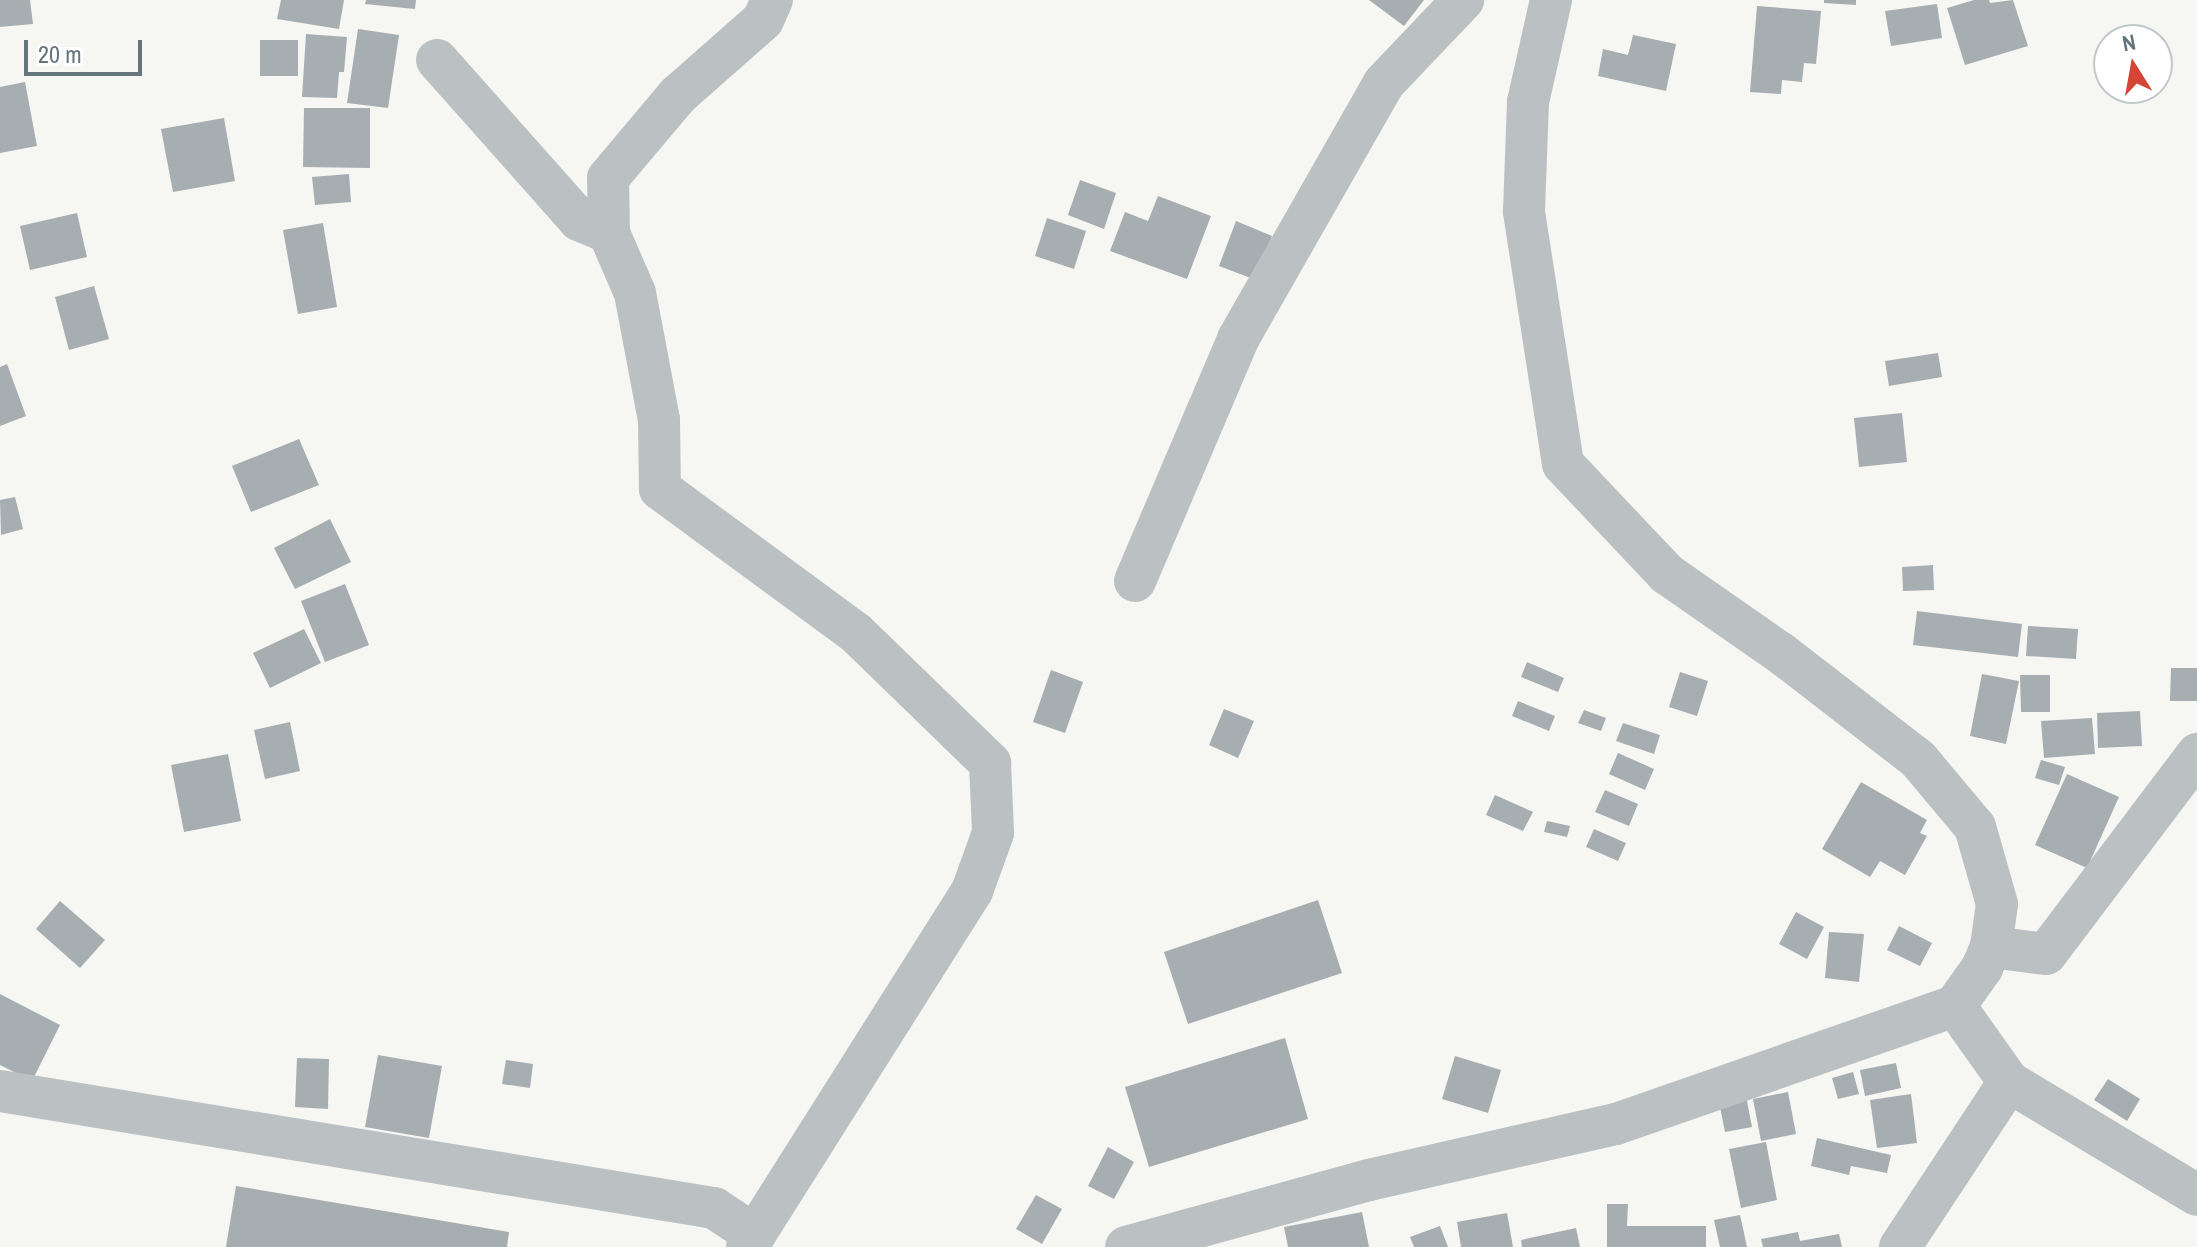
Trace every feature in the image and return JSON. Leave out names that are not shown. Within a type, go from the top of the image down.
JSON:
[{"type":"street","points":[[0,1091],[714,1208],[751,1241],[972,891],[993,833],[990,763],[856,633],[660,489],[659,420],[638,307],[609,233],[608,178],[678,95],[763,20],[772,0]]},
{"type":"street","points":[[1135,581],[1238,339],[1384,83],[1463,0]]},
{"type":"street","points":[[1126,1247],[1369,1180],[1616,1124],[1955,1006],[1982,968],[1991,947],[1997,904],[1975,827],[1918,759],[1782,654],[1667,574],[1563,464],[1524,211],[1528,102],[1551,0]]},
{"type":"street","points":[[437,60],[579,220],[609,233]]},
{"type":"street","points":[[1991,947],[2046,954],[2197,754]]},
{"type":"street","points":[[1955,1006],[2009,1082],[2197,1195]]},
{"type":"street","points":[[1900,1247],[2009,1082]]},
{"type":"building","points":[[0,0],[30,0],[33,24],[0,27]]},
{"type":"building","points":[[281,0],[344,0],[339,29],[277,19]]},
{"type":"building","points":[[366,0],[416,0],[415,9],[365,4]]},
{"type":"building","points":[[1369,0],[1424,0],[1404,26]]},
{"type":"building","points":[[1824,0],[1856,0],[1856,5],[1824,3]]},
{"type":"building","points":[[1974,0],[1989,0],[1990,3],[2013,0],[2028,46],[1965,65],[1947,8]]},
{"type":"building","points":[[1937,4],[1942,38],[1891,46],[1885,11]]},
{"type":"building","points":[[1757,6],[1821,11],[1816,64],[1804,63],[1802,82],[1782,80],[1781,94],[1750,92]]},
{"type":"building","points":[[358,29],[399,35],[388,108],[347,103]]},
{"type":"building","points":[[306,34],[347,37],[344,72],[339,72],[337,98],[302,97]]},
{"type":"building","points":[[1633,35],[1676,44],[1666,91],[1598,76],[1603,49],[1628,55]]},
{"type":"building","points":[[260,40],[298,40],[298,76],[260,76]]},
{"type":"building","points":[[25,82],[37,146],[0,153],[0,87]]},
{"type":"building","points":[[304,108],[370,108],[370,168],[303,167]]},
{"type":"building","points":[[224,118],[235,181],[173,192],[161,129]]},
{"type":"building","points":[[349,174],[351,202],[315,205],[312,177]]},
{"type":"building","points":[[1080,180],[1116,193],[1104,229],[1068,215]]},
{"type":"building","points":[[1158,196],[1211,216],[1187,279],[1110,251],[1125,212],[1148,221]]},
{"type":"building","points":[[77,213],[87,257],[30,270],[20,226]]},
{"type":"building","points":[[1047,218],[1086,231],[1074,269],[1035,256]]},
{"type":"building","points":[[1236,221],[1272,236],[1256,280],[1219,266]]},
{"type":"building","points":[[323,223],[337,307],[298,314],[283,230]]},
{"type":"building","points":[[94,286],[109,339],[69,350],[55,297]]},
{"type":"building","points":[[1938,353],[1942,377],[1889,386],[1885,361]]},
{"type":"building","points":[[7,364],[26,416],[0,426],[0,367]]},
{"type":"building","points":[[1902,413],[1907,462],[1859,467],[1854,418]]},
{"type":"building","points":[[299,439],[319,485],[251,512],[232,466]]},
{"type":"building","points":[[15,497],[23,529],[1,535],[0,500]]},
{"type":"building","points":[[330,519],[351,562],[295,589],[274,548]]},
{"type":"building","points":[[1933,565],[1934,590],[1903,591],[1902,567]]},
{"type":"building","points":[[345,584],[369,645],[325,662],[301,601]]},
{"type":"building","points":[[1917,611],[2022,624],[2018,657],[1913,645]]},
{"type":"building","points":[[2028,626],[2078,629],[2076,659],[2026,656]]},
{"type":"building","points":[[304,629],[321,663],[270,688],[253,653]]},
{"type":"building","points":[[1527,662],[1564,678],[1558,692],[1521,677]]},
{"type":"building","points":[[2171,668],[2197,668],[2197,701],[2170,701]]},
{"type":"building","points":[[1051,670],[1083,682],[1065,733],[1033,722]]},
{"type":"building","points":[[1680,672],[1708,681],[1697,716],[1669,707]]},
{"type":"building","points":[[1982,674],[2019,681],[2006,744],[1970,736]]},
{"type":"building","points":[[2020,675],[2050,675],[2050,712],[2021,712]]},
{"type":"building","points":[[1518,701],[1555,716],[1549,731],[1512,716]]},
{"type":"building","points":[[1224,709],[1254,721],[1238,758],[1209,745]]},
{"type":"building","points":[[1584,710],[1606,718],[1601,731],[1578,723]]},
{"type":"building","points":[[2140,711],[2142,746],[2098,748],[2097,713]]},
{"type":"building","points":[[2092,718],[2095,754],[2044,758],[2041,721]]},
{"type":"building","points":[[290,722],[300,771],[265,779],[254,730]]},
{"type":"building","points":[[1623,723],[1660,735],[1654,754],[1616,741]]},
{"type":"building","points":[[1618,753],[1654,769],[1645,790],[1609,774]]},
{"type":"building","points":[[228,754],[241,821],[184,832],[171,765]]},
{"type":"building","points":[[2041,760],[2065,767],[2059,785],[2035,778]]},
{"type":"building","points":[[2067,774],[2119,797],[2087,868],[2035,845]]},
{"type":"building","points":[[1861,782],[1927,820],[1920,833],[1927,836],[1905,875],[1880,861],[1870,877],[1822,849]]},
{"type":"building","points":[[1605,790],[1638,804],[1629,826],[1595,812]]},
{"type":"building","points":[[1495,795],[1533,812],[1523,831],[1486,815]]},
{"type":"building","points":[[1547,821],[1570,826],[1567,837],[1544,832]]},
{"type":"building","points":[[1594,829],[1626,843],[1618,861],[1586,847]]},
{"type":"building","points":[[1318,900],[1342,973],[1188,1024],[1164,952]]},
{"type":"building","points":[[60,901],[105,940],[80,968],[36,929]]},
{"type":"building","points":[[1796,912],[1824,927],[1807,959],[1779,944]]},
{"type":"building","points":[[1899,926],[1932,943],[1920,966],[1887,950]]},
{"type":"building","points":[[1829,932],[1864,934],[1859,982],[1825,978]]},
{"type":"building","points":[[0,994],[60,1025],[32,1081],[0,1065]]},
{"type":"building","points":[[1285,1038],[1308,1119],[1149,1167],[1125,1087]]},
{"type":"building","points":[[378,1055],[442,1066],[429,1138],[365,1127]]},
{"type":"building","points":[[1455,1056],[1501,1070],[1488,1113],[1442,1099]]},
{"type":"building","points":[[297,1058],[329,1059],[328,1109],[295,1107]]},
{"type":"building","points":[[506,1060],[533,1064],[530,1088],[502,1084]]},
{"type":"building","points":[[1896,1063],[1901,1088],[1865,1096],[1860,1070]]},
{"type":"building","points":[[1853,1072],[1859,1094],[1838,1099],[1832,1078]]},
{"type":"building","points":[[2108,1079],[2140,1099],[2127,1121],[2094,1100]]},
{"type":"building","points":[[1788,1092],[1796,1134],[1761,1141],[1753,1099]]},
{"type":"building","points":[[1911,1094],[1917,1143],[1877,1148],[1870,1100]]},
{"type":"building","points":[[1746,1096],[1752,1127],[1725,1132],[1719,1102]]},
{"type":"building","points":[[1817,1138],[1891,1155],[1887,1173],[1851,1166],[1849,1175],[1811,1166]]},
{"type":"building","points":[[1766,1142],[1777,1200],[1741,1208],[1729,1149]]},
{"type":"building","points":[[1108,1147],[1134,1162],[1114,1199],[1088,1186]]},
{"type":"building","points":[[236,1186],[509,1232],[507,1247],[226,1247]]},
{"type":"building","points":[[1036,1195],[1062,1209],[1042,1244],[1016,1229]]},
{"type":"building","points":[[1607,1204],[1628,1204],[1627,1226],[1706,1226],[1706,1247],[1607,1247]]},
{"type":"building","points":[[1362,1212],[1369,1247],[1288,1247],[1284,1227]]},
{"type":"building","points":[[1507,1213],[1513,1247],[1461,1247],[1457,1222]]},
{"type":"building","points":[[1740,1215],[1747,1247],[1720,1247],[1714,1220]]},
{"type":"building","points":[[1440,1226],[1448,1247],[1414,1247],[1410,1237]]},
{"type":"building","points":[[1576,1228],[1580,1247],[1522,1247],[1521,1240]]},
{"type":"building","points":[[1798,1232],[1800,1241],[1839,1234],[1842,1247],[1763,1247],[1761,1239]]}]
